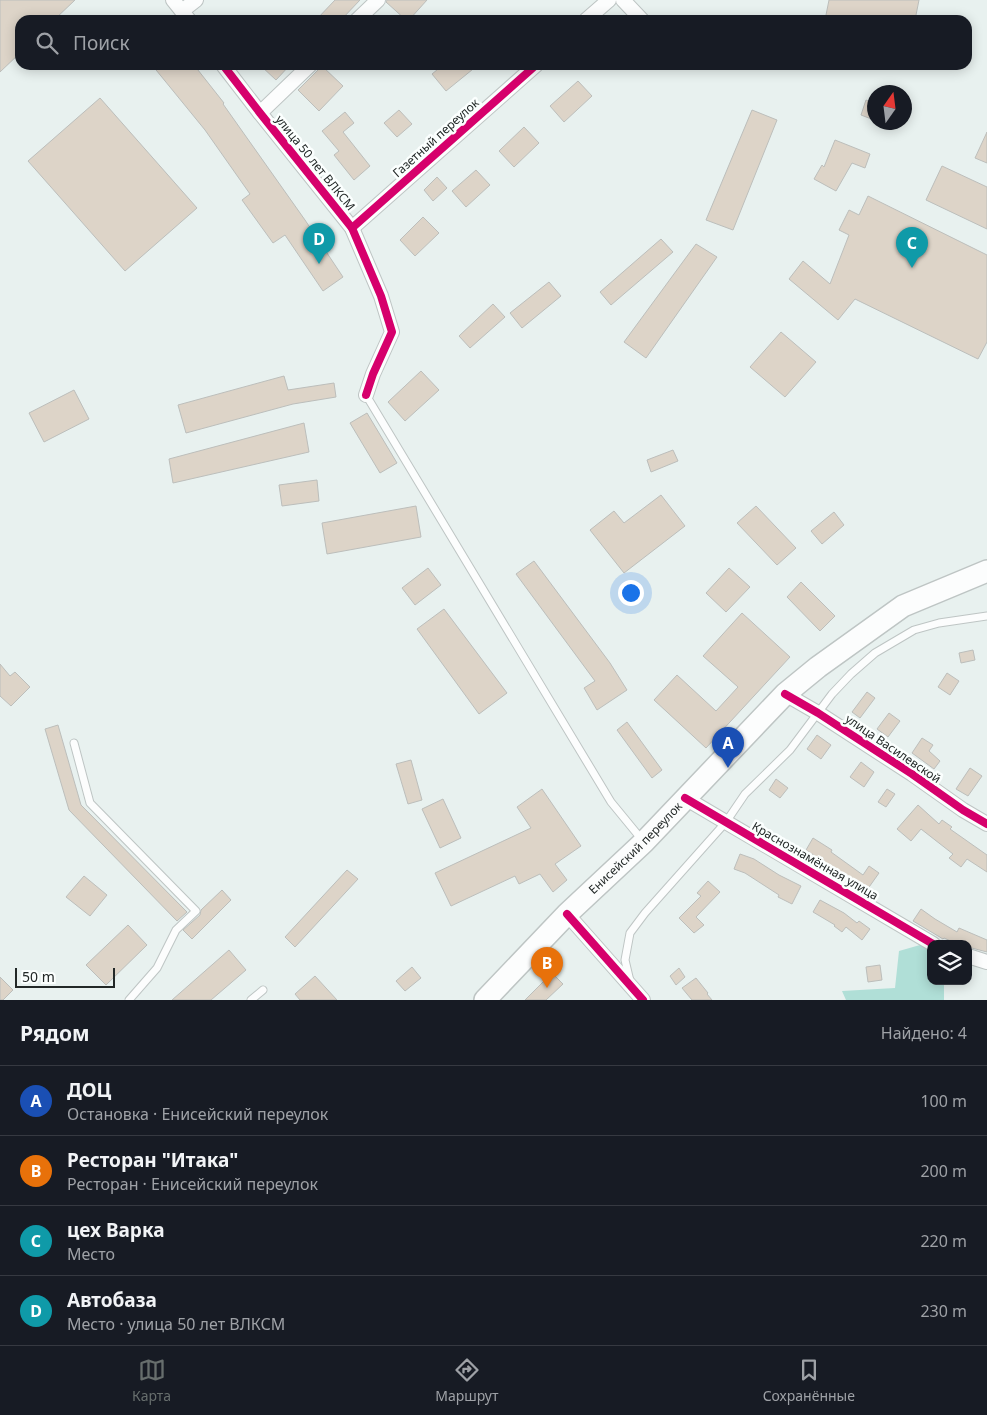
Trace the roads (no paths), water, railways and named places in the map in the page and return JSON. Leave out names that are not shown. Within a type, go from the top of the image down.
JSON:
[{"type":"main road","name":"Енисейский переулок","points":[[485,1000],[567,914],[644,842],[785,694],[818,667],[903,606],[987,571]]},
{"type":"street","points":[[173,0],[185,15]]},
{"type":"street","points":[[187,15],[196,0]]},
{"type":"street","points":[[362,15],[378,0]]},
{"type":"street","points":[[592,15],[609,0]]},
{"type":"street","points":[[623,0],[637,15]]},
{"type":"street","name":"улица 50 лет ВЛКСМ","points":[[227,70],[352,228],[381,296],[392,332],[373,374],[366,395]]},
{"type":"street","points":[[260,113],[305,70]]},
{"type":"street","name":"Газетный переулок","points":[[352,228],[530,70]]},
{"type":"street","name":"улица Василевской","points":[[785,694],[818,712],[963,810],[987,824]]},
{"type":"street","name":"Краснознамённая улица","points":[[684,798],[927,940]]},
{"type":"street","points":[[567,914],[643,1000]]},
{"type":"street","points":[[972,957],[987,962]]},
{"type":"lane","points":[[366,395],[611,802],[644,842]]},
{"type":"lane","points":[[631,987],[625,960],[630,933],[645,913],[726,822],[745,794],[790,750],[832,694],[851,674],[875,653],[914,630],[939,623],[987,616]]},
{"type":"lane","points":[[74,743],[90,803],[196,911],[176,930],[157,968],[129,1000]]},
{"type":"lane","points":[[251,1000],[262,990]]},
{"type":"place","name":"Автобаза","points":[[319,264]]},
{"type":"place","name":"цех Варка","points":[[912,268]]},
{"type":"place","name":"ДОЦ","points":[[728,768]]},
{"type":"place","name":"Ресторан \"Итака\"","points":[[547,988]]}]
